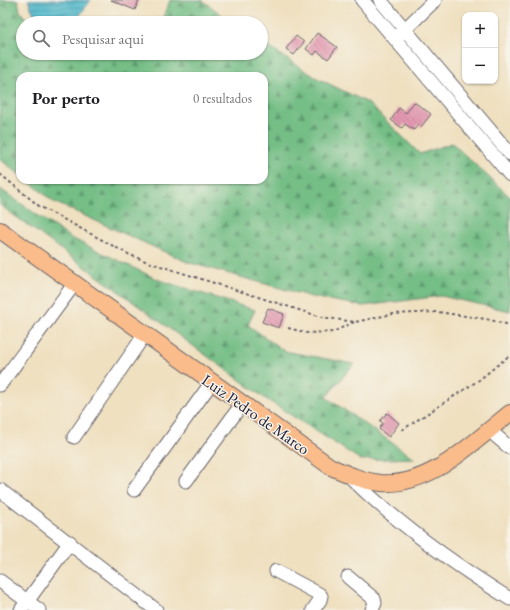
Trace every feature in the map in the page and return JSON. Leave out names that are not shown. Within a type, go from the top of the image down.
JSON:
[{"type":"main road","name":"Luiz Pedro de Marco","points":[[1,232],[75,283],[331,467],[347,474]]},
{"type":"main road","points":[[347,474],[380,483],[412,479],[426,474],[450,461],[510,413]]},
{"type":"street","points":[[362,0],[510,175]]},
{"type":"street","points":[[380,0],[510,154]]},
{"type":"street","points":[[395,38],[435,0]]},
{"type":"street","points":[[0,385],[75,283]]},
{"type":"street","points":[[74,437],[145,334]]},
{"type":"street","points":[[134,490],[212,382]]},
{"type":"street","points":[[186,481],[242,404]]},
{"type":"street","points":[[489,430],[510,448]]},
{"type":"street","name":"Luiz Pedro de Marco","points":[[347,474],[373,500],[426,543],[510,599]]},
{"type":"street","points":[[0,490],[70,542],[156,610]]},
{"type":"street","points":[[24,606],[70,542]]},
{"type":"street","points":[[276,571],[321,596],[313,610]]},
{"type":"street","points":[[348,577],[374,599],[375,603],[372,610]]},
{"type":"street","points":[[0,581],[24,606],[39,610]]},
{"type":"path","points":[[0,174],[39,206],[130,255],[321,317],[355,322]]},
{"type":"path","points":[[288,328],[307,333],[333,332],[355,322],[393,314],[438,312],[486,319],[510,325]]},
{"type":"path","points":[[402,430],[479,380],[510,355]]},
{"type":"green space","points":[[0,0],[18,0],[20,11],[24,16],[16,16],[16,60],[268,60],[268,47],[315,77],[368,103],[420,154],[452,143],[510,197],[510,311],[441,296],[363,306],[312,297],[187,262],[54,202],[32,184],[268,184],[268,72],[16,72],[16,172],[0,159]]},
{"type":"green space","points":[[170,0],[202,0],[224,16],[164,16]]},
{"type":"green space","points":[[0,189],[69,237],[159,280],[255,310],[248,325],[284,351],[354,364],[326,397],[414,458],[361,460],[266,399],[0,205]]},
{"type":"water","points":[[28,0],[91,0],[79,16],[36,16]]},
{"type":"building","points":[[111,0],[139,0],[135,10]]},
{"type":"building","points":[[317,33],[337,47],[328,59],[317,51],[314,55],[306,49]]},
{"type":"building","points":[[296,36],[304,42],[294,55],[286,49]]},
{"type":"building","points":[[414,102],[431,114],[421,127],[418,124],[414,130],[405,124],[402,128],[391,120],[399,108],[406,113]]},
{"type":"building","points":[[268,308],[284,314],[279,328],[262,322]]},
{"type":"building","points":[[387,413],[399,423],[389,437],[379,429],[383,423],[380,421]]}]
